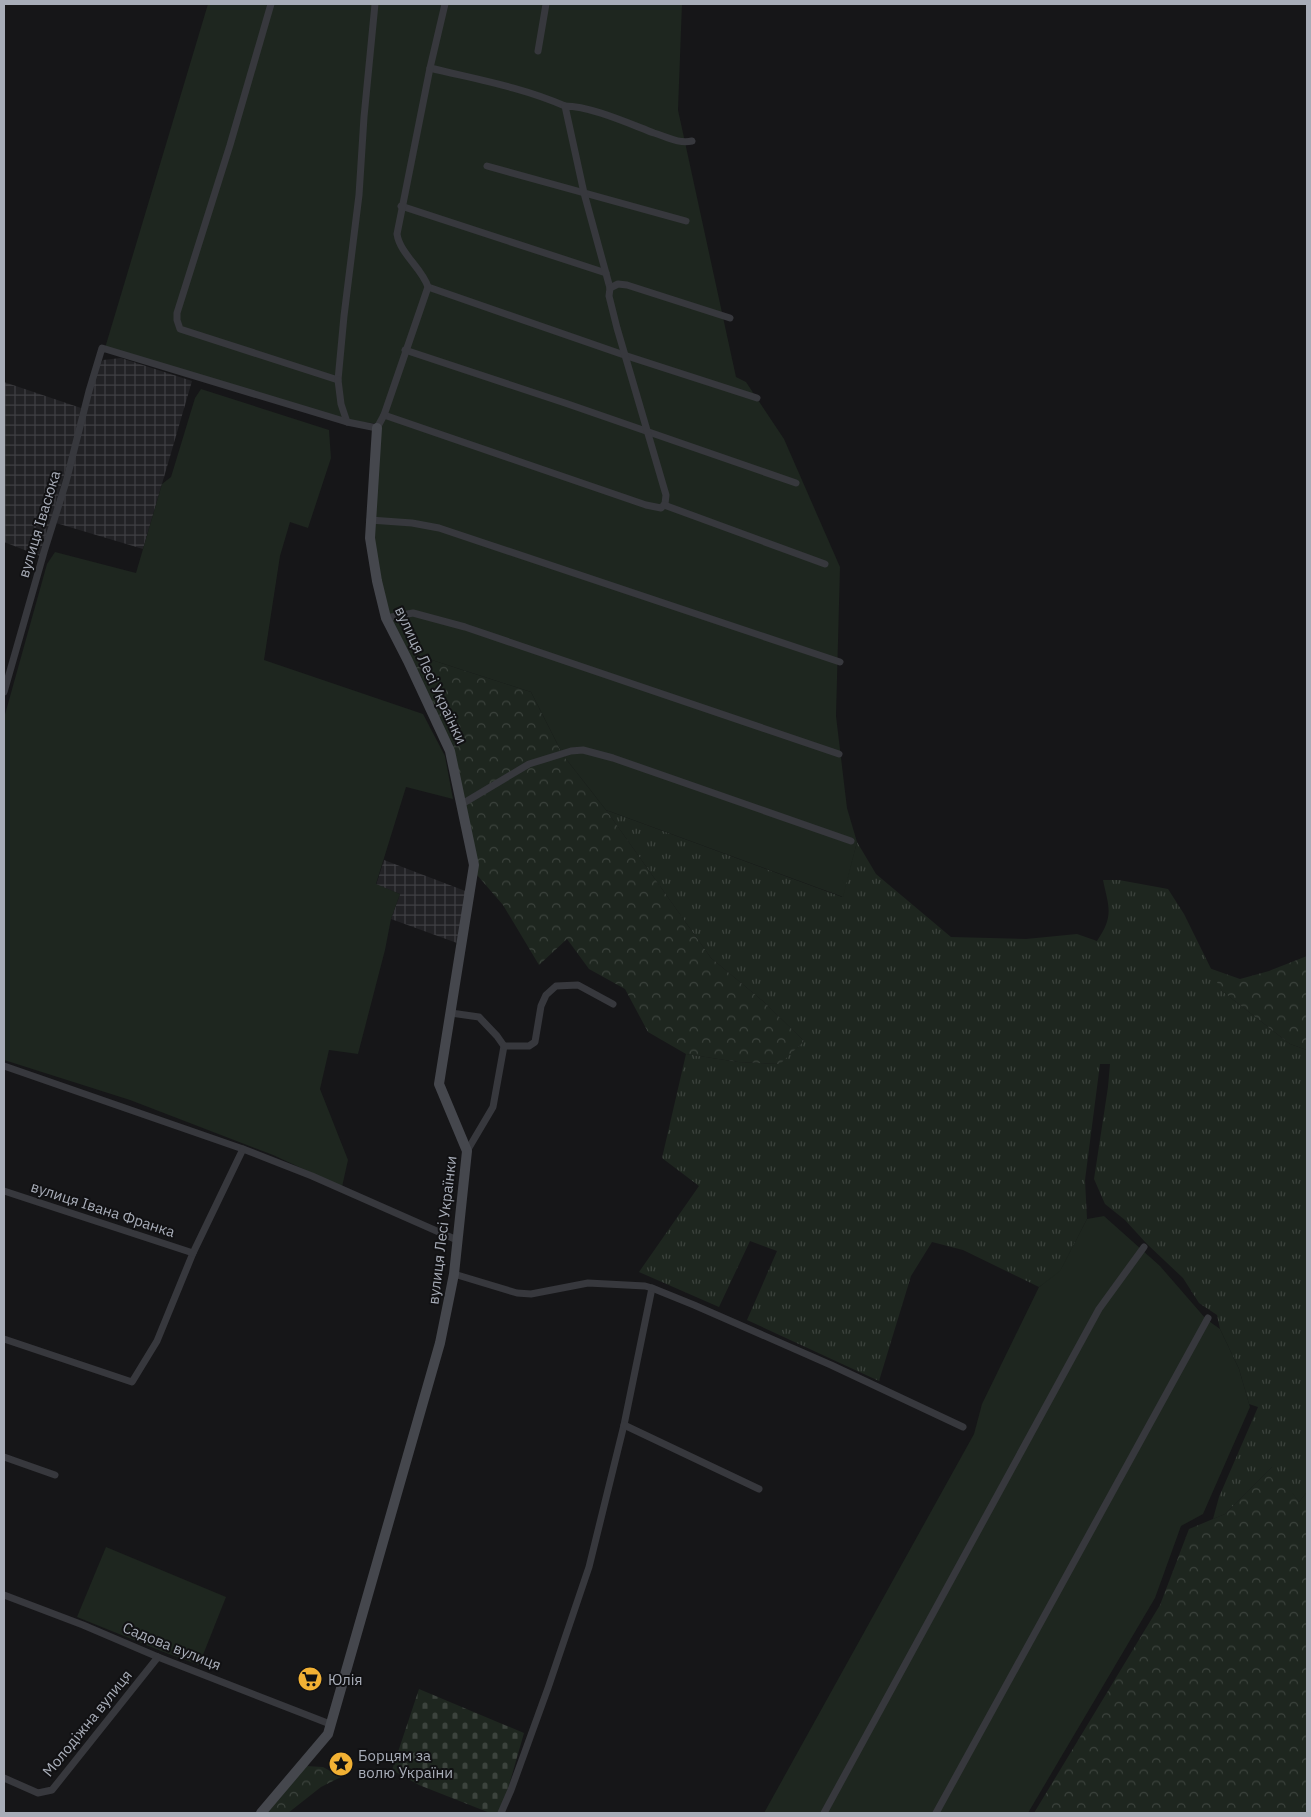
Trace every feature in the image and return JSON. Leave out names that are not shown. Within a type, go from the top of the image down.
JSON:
[{"type":"street","points":[[271,4],[177,320],[180,329],[338,380]]},
{"type":"street","points":[[375,4],[359,194],[338,380],[341,404],[346,422],[377,428],[384,415],[428,288],[420,271],[398,241],[397,234],[401,206],[445,4]]},
{"type":"street","points":[[538,52],[546,4]]},
{"type":"street","points":[[430,68],[503,85],[565,106],[573,106],[593,112],[677,141],[692,141]]},
{"type":"street","points":[[384,415],[646,505],[656,508],[664,505],[667,500],[627,356],[617,328],[609,296],[610,288],[584,193],[565,106]]},
{"type":"street","points":[[487,166],[686,221]]},
{"type":"street","points":[[401,206],[606,273]]},
{"type":"street","points":[[610,288],[618,284],[627,285],[730,318]]},
{"type":"street","points":[[428,288],[757,398]]},
{"type":"street","name":"вулиця Івасюка","points":[[4,692],[66,482],[102,348],[346,422]]},
{"type":"street","points":[[405,350],[796,483]]},
{"type":"street","name":"вулиця Лесі Українки","points":[[261,1813],[328,1734],[440,1343],[454,1274],[467,1151],[439,1084],[474,865],[450,751],[386,618],[370,538],[377,428]]},
{"type":"street","points":[[664,505],[825,564]]},
{"type":"street","points":[[370,520],[412,523],[439,528],[840,662]]},
{"type":"street","points":[[386,618],[413,613],[465,628],[839,754]]},
{"type":"street","points":[[462,804],[529,764],[571,751],[583,750],[613,758],[851,841]]},
{"type":"street","points":[[504,1046],[529,1046],[535,1042],[541,1006],[546,995],[556,986],[578,985],[613,1004]]},
{"type":"street","points":[[451,1013],[479,1017],[498,1036],[504,1046],[493,1108],[467,1151]]},
{"type":"street","points":[[4,1066],[244,1148],[457,1240]]},
{"type":"street","points":[[4,1339],[132,1382],[157,1341],[193,1254],[244,1148]]},
{"type":"street","name":"вулиця Івана Франка","points":[[4,1191],[193,1254]]},
{"type":"street","points":[[824,1813],[1099,1309],[1144,1247]]},
{"type":"street","points":[[454,1274],[516,1293],[531,1294],[588,1284],[645,1286],[652,1288],[694,1304],[831,1365],[964,1427]]},
{"type":"street","points":[[501,1813],[512,1790],[589,1567],[624,1425],[652,1288]]},
{"type":"street","points":[[936,1813],[1208,1318]]},
{"type":"street","points":[[624,1425],[759,1488]]},
{"type":"street","points":[[4,1458],[55,1475]]},
{"type":"street","name":"Садова вулиця","points":[[4,1594],[330,1724]]},
{"type":"street","name":"Молодіжна вулиця","points":[[4,1778],[38,1793],[52,1790],[158,1657]]},
{"type":"shaded area","points":[[121,358],[192,381],[143,549],[56,523],[96,371],[103,360]]},
{"type":"shaded area","points":[[4,382],[81,408],[75,439],[40,556],[4,542]]},
{"type":"shaded area","points":[[384,860],[468,892],[457,943],[391,919],[400,894],[376,885]]},
{"type":"green space","points":[[208,4],[682,4],[678,110],[736,377],[746,382],[784,439],[840,567],[836,716],[847,808],[857,842],[843,897],[606,810],[563,755],[531,692],[404,651],[385,604],[371,532],[381,424],[325,418],[105,348]]},
{"type":"green space","points":[[201,389],[329,430],[331,458],[308,528],[290,522],[280,556],[264,660],[423,714],[445,756],[453,799],[406,787],[376,884],[400,894],[391,919],[385,950],[358,1054],[329,1050],[320,1089],[348,1160],[342,1187],[273,1155],[130,1100],[4,1060],[4,718],[47,564],[55,552],[136,573],[162,484],[171,477],[195,398]]},
{"type":"green space","points":[[404,651],[531,692],[563,755],[606,810],[711,958],[764,1002],[804,1041],[780,1064],[738,1062],[686,1054],[648,1032],[625,989],[589,969],[567,939],[539,965],[503,905],[477,875],[454,762]]},
{"type":"green space","points":[[606,810],[842,897],[857,842],[876,874],[951,937],[1026,939],[1077,934],[1097,941],[1106,925],[1109,912],[1103,880],[1119,880],[1168,889],[1184,914],[1222,991],[1290,1044],[1307,1050],[1307,1492],[1299,1502],[1272,1467],[1225,1514],[1213,1519],[1219,1497],[1258,1407],[1249,1404],[1239,1369],[1220,1329],[1217,1315],[1199,1303],[1183,1278],[1125,1220],[1105,1204],[1094,1179],[1110,1064],[1100,1064],[1085,1180],[1087,1219],[1060,1272],[1039,1287],[963,1250],[932,1242],[911,1276],[879,1381],[747,1320],[777,1251],[750,1241],[719,1307],[639,1272],[699,1186],[662,1158],[686,1054],[738,1062],[779,1064],[804,1041],[764,1002],[711,958]]},
{"type":"green space","points":[[1307,956],[1307,1050],[1290,1044],[1222,991],[1209,968],[1240,979],[1269,971]]},
{"type":"green space","points":[[1104,1216],[1160,1266],[1206,1319],[1220,1329],[1239,1369],[1250,1407],[1203,1514],[1181,1526],[1155,1598],[1028,1813],[764,1813],[974,1434],[982,1404],[1039,1287],[1060,1271],[1087,1219]]},
{"type":"green space","points":[[1273,1466],[1299,1502],[1307,1492],[1307,1813],[1034,1813],[1160,1605],[1189,1529],[1225,1514]]},
{"type":"green space","points":[[106,1547],[226,1597],[199,1665],[77,1617]]},
{"type":"green space","points":[[419,1689],[524,1733],[501,1813],[490,1813],[419,1785],[392,1770]]},
{"type":"green space","points":[[338,1757],[343,1759],[345,1764],[343,1769],[338,1771],[333,1769],[331,1764],[333,1759]]},
{"type":"green space","points":[[306,1766],[323,1767],[341,1777],[321,1787],[288,1813],[265,1813]]},
{"type":"place","name":"Юлія","points":[[310,1679]]},
{"type":"place","name":"Борцям за волю України","points":[[341,1764]]}]
